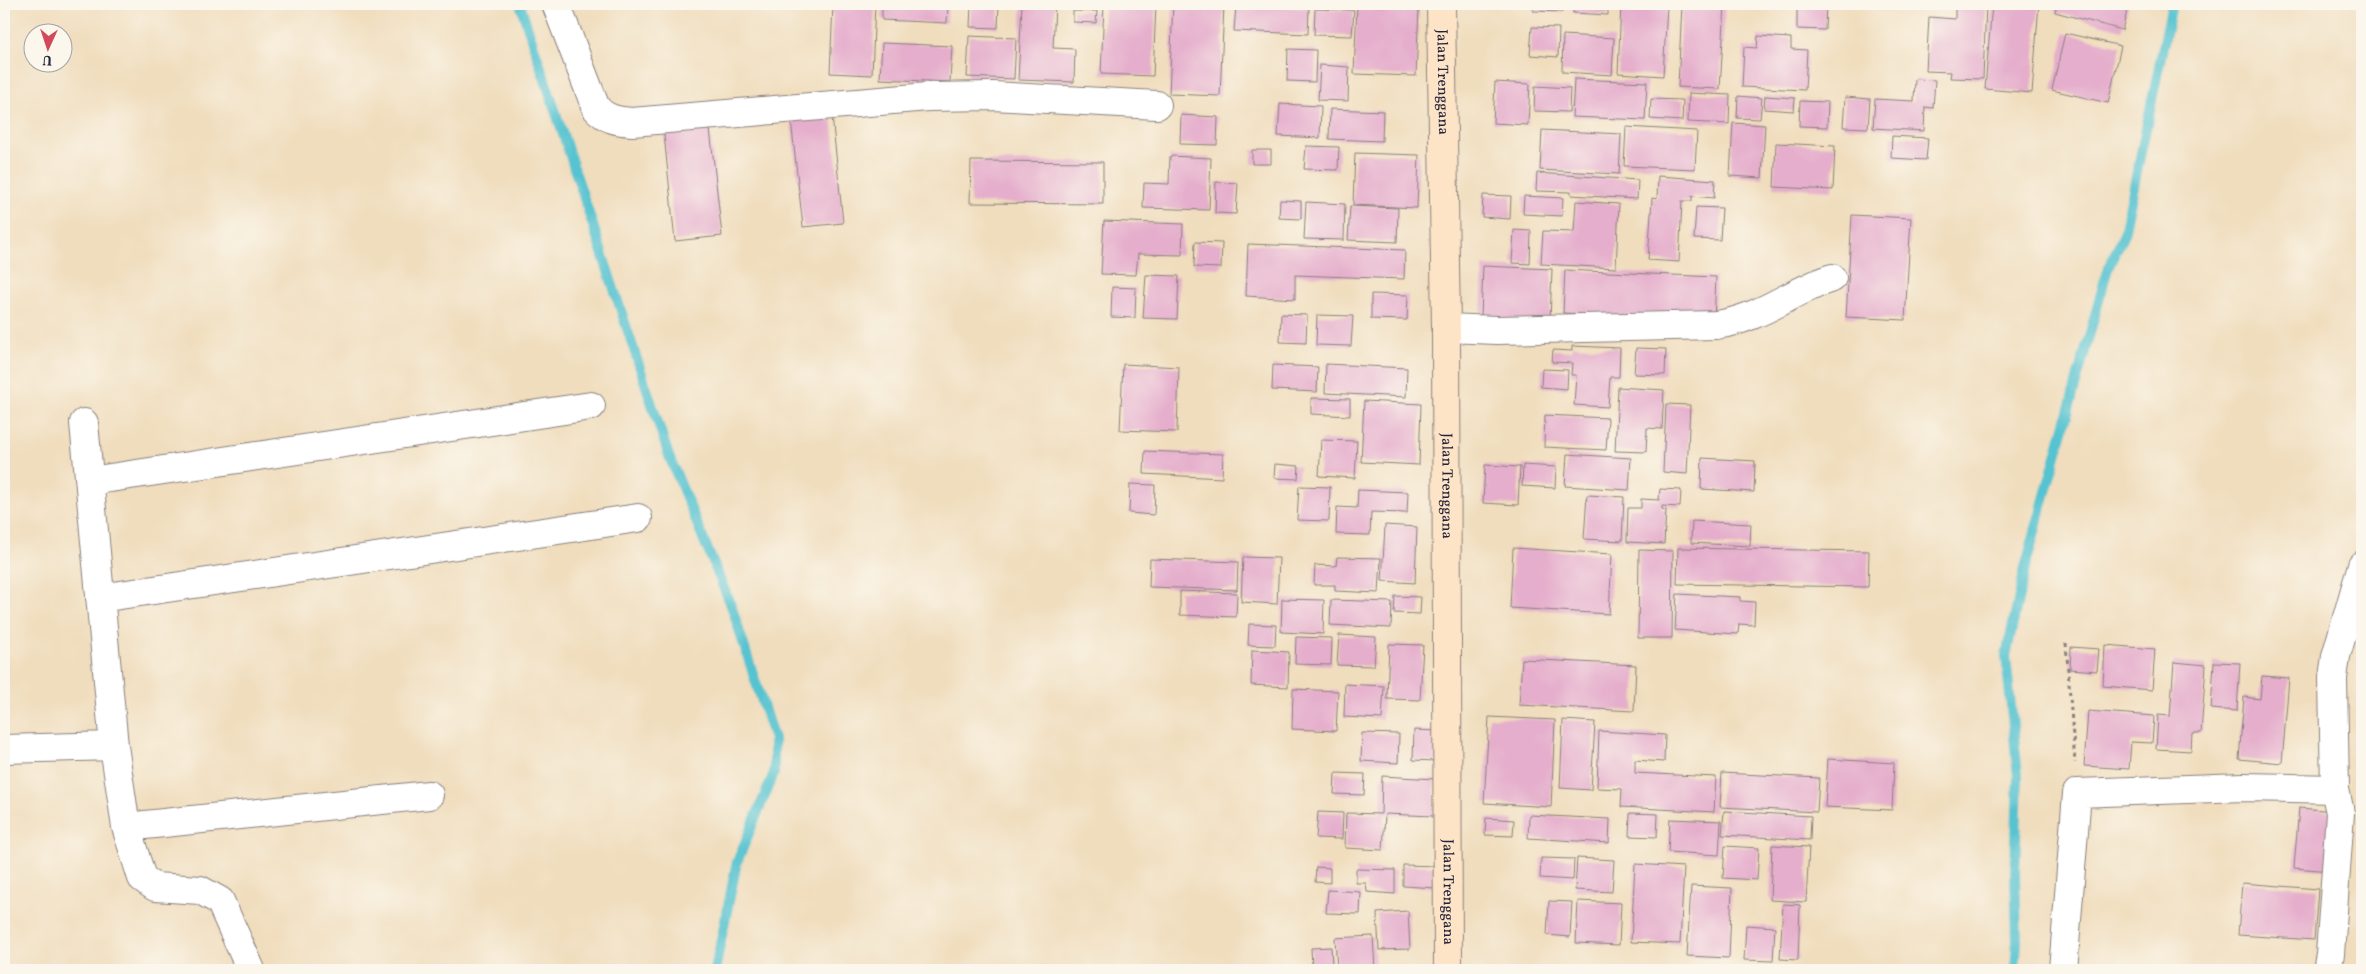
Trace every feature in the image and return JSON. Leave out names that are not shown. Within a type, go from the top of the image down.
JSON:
[{"type":"main road","name":"Jalan Trenggana","points":[[1441,4],[1446,328],[1448,970]]},
{"type":"street","points":[[556,4],[596,108],[603,116],[616,121],[632,122],[928,97],[993,96],[1157,105]]},
{"type":"street","points":[[1446,328],[1497,330],[1716,326],[1734,323],[1765,311],[1816,283],[1832,278]]},
{"type":"street","points":[[90,481],[592,406]]},
{"type":"street","points":[[84,423],[114,746],[126,827],[142,878],[155,887],[200,890],[220,901],[251,970]]},
{"type":"street","points":[[100,598],[638,518]]},
{"type":"street","points":[[2326,970],[2330,954],[2340,813],[2335,789],[2332,701],[2336,656],[2362,566]]},
{"type":"street","points":[[4,749],[114,746]]},
{"type":"street","points":[[2063,970],[2077,793],[2243,787],[2335,789]]},
{"type":"street","points":[[126,827],[429,795]]},
{"type":"path","points":[[2066,643],[2077,793]]},
{"type":"building","points":[[833,4],[875,4],[872,75],[830,73]]},
{"type":"building","points":[[882,4],[948,4],[947,23],[882,20]]},
{"type":"building","points":[[971,4],[999,4],[998,28],[970,27]]},
{"type":"building","points":[[1022,4],[1055,4],[1053,48],[1075,49],[1074,82],[1018,80]]},
{"type":"building","points":[[1080,4],[1098,4],[1098,8],[1080,7]]},
{"type":"building","points":[[1104,4],[1156,4],[1153,76],[1101,74]]},
{"type":"building","points":[[1173,4],[1224,5],[1220,96],[1169,94]]},
{"type":"building","points":[[1533,4],[1563,4],[1563,12],[1533,11]]},
{"type":"building","points":[[1573,4],[1608,4],[1608,15],[1573,13]]},
{"type":"building","points":[[1621,4],[1667,5],[1663,76],[1618,73]]},
{"type":"building","points":[[1682,4],[1725,4],[1720,89],[1678,87]]},
{"type":"building","points":[[1797,4],[1826,4],[1825,30],[1797,29]]},
{"type":"building","points":[[1955,4],[1986,4],[1983,79],[1950,78],[1951,72],[1926,71],[1929,17],[1955,19]]},
{"type":"building","points":[[1992,4],[2039,4],[2032,93],[1985,89]]},
{"type":"building","points":[[2057,4],[2129,4],[2122,30],[2055,12]]},
{"type":"building","points":[[1236,5],[1309,8],[1308,34],[1234,31]]},
{"type":"building","points":[[1357,5],[1419,7],[1416,76],[1354,74]]},
{"type":"building","points":[[1315,9],[1354,10],[1352,36],[1314,35]]},
{"type":"building","points":[[1073,11],[1097,11],[1096,23],[1073,22]]},
{"type":"building","points":[[1532,27],[1559,28],[1558,57],[1530,55]]},
{"type":"building","points":[[2065,33],[2121,46],[2108,103],[2052,90]]},
{"type":"building","points":[[1563,35],[1614,38],[1612,75],[1562,72]]},
{"type":"building","points":[[969,36],[1016,38],[1014,79],[967,77]]},
{"type":"building","points":[[1758,36],[1791,38],[1791,49],[1807,50],[1805,90],[1742,87],[1744,47],[1757,48]]},
{"type":"building","points":[[882,43],[952,46],[950,82],[880,79]]},
{"type":"building","points":[[1288,49],[1316,50],[1315,82],[1287,81]]},
{"type":"building","points":[[1320,65],[1349,67],[1348,101],[1318,100]]},
{"type":"building","points":[[1574,79],[1647,82],[1645,120],[1572,117]]},
{"type":"building","points":[[1915,79],[1935,80],[1933,108],[1925,107],[1924,131],[1873,128],[1875,99],[1914,101]]},
{"type":"building","points":[[1495,82],[1530,84],[1528,125],[1493,123]]},
{"type":"building","points":[[1535,86],[1570,88],[1569,112],[1534,111]]},
{"type":"building","points":[[1689,93],[1730,95],[1729,124],[1688,122]]},
{"type":"building","points":[[1738,96],[1762,98],[1760,119],[1737,118]]},
{"type":"building","points":[[1765,96],[1795,98],[1794,111],[1764,109]]},
{"type":"building","points":[[1845,97],[1870,99],[1868,128],[1843,127]]},
{"type":"building","points":[[1651,99],[1683,100],[1682,121],[1650,119]]},
{"type":"building","points":[[1800,101],[1828,102],[1827,127],[1799,126]]},
{"type":"building","points":[[1280,104],[1321,106],[1320,138],[1278,136]]},
{"type":"building","points":[[1330,109],[1383,111],[1382,141],[1329,139]]},
{"type":"building","points":[[1181,115],[1218,117],[1217,145],[1180,144]]},
{"type":"building","points":[[832,116],[843,223],[803,227],[791,120]]},
{"type":"building","points":[[709,120],[722,236],[675,241],[663,125]]},
{"type":"building","points":[[1733,123],[1765,125],[1762,178],[1730,176]]},
{"type":"building","points":[[1626,127],[1697,131],[1695,169],[1624,166]]},
{"type":"building","points":[[1542,130],[1621,134],[1619,174],[1540,170]]},
{"type":"building","points":[[1892,136],[1928,138],[1926,160],[1891,158]]},
{"type":"building","points":[[1776,143],[1835,146],[1833,190],[1774,187]]},
{"type":"building","points":[[1306,146],[1339,147],[1338,170],[1304,169]]},
{"type":"building","points":[[1252,150],[1271,150],[1271,164],[1252,164]]},
{"type":"building","points":[[1355,153],[1419,155],[1417,208],[1353,205]]},
{"type":"building","points":[[1170,156],[1211,158],[1209,210],[1143,208],[1144,183],[1169,184]]},
{"type":"building","points":[[971,161],[1103,162],[1103,204],[970,203]]},
{"type":"building","points":[[1537,173],[1638,180],[1637,199],[1571,195],[1571,192],[1536,191]]},
{"type":"building","points":[[1658,176],[1715,180],[1714,198],[1692,196],[1692,201],[1682,201],[1679,262],[1648,260],[1652,198],[1657,199]]},
{"type":"building","points":[[1216,182],[1238,183],[1236,214],[1215,213]]},
{"type":"building","points":[[1483,195],[1511,196],[1510,219],[1482,217]]},
{"type":"building","points":[[1524,196],[1563,198],[1562,216],[1523,214]]},
{"type":"building","points":[[1280,200],[1301,201],[1301,219],[1279,218]]},
{"type":"building","points":[[1576,201],[1619,204],[1616,268],[1541,264],[1543,231],[1574,232]]},
{"type":"building","points":[[1306,202],[1345,204],[1344,240],[1304,239]]},
{"type":"building","points":[[1350,206],[1398,208],[1397,242],[1348,240]]},
{"type":"building","points":[[1696,207],[1722,208],[1720,240],[1694,239]]},
{"type":"building","points":[[1852,215],[1911,218],[1905,320],[1846,317]]},
{"type":"building","points":[[1104,221],[1183,224],[1182,255],[1138,254],[1136,275],[1101,274]]},
{"type":"building","points":[[1514,230],[1531,231],[1530,264],[1512,263]]},
{"type":"building","points":[[1195,242],[1222,243],[1221,268],[1194,267]]},
{"type":"building","points":[[1248,244],[1405,250],[1404,279],[1295,275],[1295,299],[1246,296]]},
{"type":"building","points":[[1483,266],[1552,269],[1550,321],[1481,317]]},
{"type":"building","points":[[1565,270],[1716,277],[1714,321],[1563,313]]},
{"type":"building","points":[[1146,275],[1179,276],[1177,319],[1143,318]]},
{"type":"building","points":[[1112,287],[1136,288],[1135,318],[1111,317]]},
{"type":"building","points":[[1371,294],[1408,295],[1407,320],[1371,319]]},
{"type":"building","points":[[1281,314],[1307,315],[1306,343],[1280,342]]},
{"type":"building","points":[[1317,315],[1353,316],[1351,346],[1316,345]]},
{"type":"building","points":[[1572,346],[1620,348],[1619,377],[1610,377],[1608,407],[1574,405],[1576,375],[1571,375],[1572,363],[1552,362],[1553,350],[1572,351]]},
{"type":"building","points":[[1636,348],[1666,349],[1665,375],[1634,374]]},
{"type":"building","points":[[1123,364],[1179,367],[1177,432],[1120,430]]},
{"type":"building","points":[[1326,364],[1407,368],[1406,397],[1325,393]]},
{"type":"building","points":[[1273,365],[1318,367],[1317,392],[1272,390]]},
{"type":"building","points":[[1542,369],[1568,370],[1567,389],[1541,387]]},
{"type":"building","points":[[1618,387],[1664,390],[1662,429],[1647,428],[1646,452],[1615,451]]},
{"type":"building","points":[[1311,398],[1350,399],[1350,416],[1311,414]]},
{"type":"building","points":[[1364,401],[1421,404],[1419,465],[1361,462]]},
{"type":"building","points":[[1666,404],[1690,405],[1687,474],[1663,472]]},
{"type":"building","points":[[1545,415],[1608,418],[1606,450],[1544,447]]},
{"type":"building","points":[[1321,440],[1357,441],[1355,478],[1319,476]]},
{"type":"building","points":[[1145,451],[1223,454],[1222,478],[1144,474]]},
{"type":"building","points":[[1567,454],[1631,458],[1629,490],[1565,486]]},
{"type":"building","points":[[1702,458],[1755,461],[1754,492],[1701,489]]},
{"type":"building","points":[[1275,464],[1299,466],[1298,479],[1274,478]]},
{"type":"building","points":[[1485,465],[1520,467],[1518,505],[1483,503]]},
{"type":"building","points":[[1523,465],[1556,467],[1555,488],[1522,486]]},
{"type":"building","points":[[1130,484],[1155,485],[1154,515],[1129,513]]},
{"type":"building","points":[[1299,486],[1330,487],[1329,521],[1297,520]]},
{"type":"building","points":[[1660,489],[1681,490],[1680,507],[1662,506],[1662,509],[1666,510],[1664,544],[1627,542],[1628,508],[1641,508],[1641,499],[1659,500]]},
{"type":"building","points":[[1358,490],[1408,492],[1407,513],[1371,512],[1370,535],[1336,534],[1337,507],[1357,508]]},
{"type":"building","points":[[1587,495],[1624,497],[1622,541],[1584,539]]},
{"type":"building","points":[[1692,521],[1751,524],[1750,546],[1691,543]]},
{"type":"building","points":[[1385,525],[1417,527],[1415,583],[1382,581]]},
{"type":"building","points":[[1513,548],[1612,554],[1609,614],[1510,608]]},
{"type":"building","points":[[1678,548],[1869,551],[1868,587],[1677,584]]},
{"type":"building","points":[[1639,550],[1673,551],[1672,638],[1638,638]]},
{"type":"building","points":[[1243,557],[1279,558],[1277,604],[1241,602]]},
{"type":"building","points":[[1337,557],[1381,558],[1379,593],[1335,591],[1335,585],[1314,585],[1315,565],[1336,566]]},
{"type":"building","points":[[1150,559],[1238,562],[1237,590],[1149,587]]},
{"type":"building","points":[[1180,591],[1237,593],[1236,617],[1180,615]]},
{"type":"building","points":[[1677,594],[1740,597],[1740,601],[1755,602],[1754,625],[1739,624],[1738,634],[1675,630]]},
{"type":"building","points":[[1395,596],[1421,597],[1420,614],[1394,613]]},
{"type":"building","points":[[1282,599],[1324,600],[1323,634],[1281,632]]},
{"type":"building","points":[[1331,600],[1392,602],[1391,628],[1330,625]]},
{"type":"building","points":[[1249,624],[1276,625],[1275,646],[1248,645]]},
{"type":"building","points":[[1339,635],[1376,637],[1374,666],[1337,665]]},
{"type":"building","points":[[1296,637],[1332,638],[1331,665],[1295,664]]},
{"type":"building","points":[[1389,644],[1423,645],[1420,700],[1387,699]]},
{"type":"building","points":[[2105,645],[2155,649],[2152,690],[2103,686]]},
{"type":"building","points":[[2071,647],[2099,649],[2097,671],[2070,669]]},
{"type":"building","points":[[1252,650],[1289,652],[1288,687],[1251,685]]},
{"type":"building","points":[[1522,659],[1636,665],[1634,711],[1519,705]]},
{"type":"building","points":[[2174,662],[2206,665],[2201,733],[2192,733],[2191,751],[2156,749],[2158,715],[2170,716]]},
{"type":"building","points":[[2214,662],[2240,663],[2237,711],[2211,709]]},
{"type":"building","points":[[2262,676],[2289,678],[2282,763],[2239,759],[2244,697],[2260,699]]},
{"type":"building","points":[[1345,684],[1384,686],[1382,719],[1344,717]]},
{"type":"building","points":[[1293,689],[1338,691],[1336,731],[1292,729]]},
{"type":"building","points":[[2088,711],[2154,716],[2152,743],[2131,742],[2129,769],[2084,766]]},
{"type":"building","points":[[1489,717],[1555,720],[1551,807],[1484,803]]},
{"type":"building","points":[[1563,720],[1595,722],[1591,790],[1560,788]]},
{"type":"building","points":[[1414,730],[1438,731],[1436,761],[1413,760]]},
{"type":"building","points":[[1599,731],[1665,735],[1664,762],[1635,760],[1635,773],[1716,777],[1714,812],[1621,807],[1622,789],[1597,788]]},
{"type":"building","points":[[1362,733],[1399,734],[1398,763],[1361,761]]},
{"type":"building","points":[[1828,759],[1894,763],[1892,810],[1825,807]]},
{"type":"building","points":[[1335,773],[1365,774],[1364,795],[1334,794]]},
{"type":"building","points":[[1722,773],[1819,778],[1817,812],[1720,807]]},
{"type":"building","points":[[1382,776],[1435,779],[1434,816],[1385,814],[1383,850],[1345,848],[1346,813],[1381,814]]},
{"type":"building","points":[[2299,808],[2335,811],[2331,871],[2294,868]]},
{"type":"building","points":[[1724,811],[1811,816],[1810,840],[1722,835]]},
{"type":"building","points":[[1318,812],[1343,813],[1342,839],[1316,838]]},
{"type":"building","points":[[1630,813],[1658,814],[1657,837],[1629,836]]},
{"type":"building","points":[[1529,815],[1610,819],[1609,843],[1528,838]]},
{"type":"building","points":[[1486,818],[1514,820],[1513,836],[1485,835]]},
{"type":"building","points":[[1670,819],[1721,821],[1719,855],[1668,852]]},
{"type":"building","points":[[1772,845],[1809,847],[1806,902],[1770,900]]},
{"type":"building","points":[[1725,846],[1759,848],[1757,880],[1723,878]]},
{"type":"building","points":[[1541,858],[1574,859],[1573,880],[1540,878]]},
{"type":"building","points":[[1577,858],[1614,860],[1612,892],[1575,890]]},
{"type":"building","points":[[1635,864],[1684,867],[1680,944],[1631,942]]},
{"type":"building","points":[[1403,865],[1438,866],[1436,888],[1403,886]]},
{"type":"building","points":[[1316,867],[1330,868],[1330,883],[1315,882]]},
{"type":"building","points":[[1356,869],[1395,870],[1395,894],[1367,892],[1366,883],[1356,883]]},
{"type":"building","points":[[2242,883],[2318,889],[2314,940],[2238,935]]},
{"type":"building","points":[[1691,886],[1732,888],[1729,958],[1687,956]]},
{"type":"building","points":[[1328,890],[1361,892],[1360,914],[1326,913]]},
{"type":"building","points":[[1549,901],[1572,902],[1570,937],[1547,935]]},
{"type":"building","points":[[1578,901],[1621,903],[1619,945],[1576,943]]},
{"type":"building","points":[[1783,904],[1800,905],[1798,960],[1780,959]]},
{"type":"building","points":[[1408,911],[1410,949],[1379,950],[1377,913]]},
{"type":"building","points":[[1746,925],[1775,927],[1773,961],[1744,960]]},
{"type":"building","points":[[1373,936],[1375,970],[1337,970],[1335,938]]},
{"type":"building","points":[[1331,947],[1332,965],[1312,966],[1311,948]]},
{"type":"waterway","points":[[520,4],[669,456],[732,608],[774,739],[774,773],[737,862],[715,970]]},
{"type":"waterway","points":[[2015,970],[2017,941],[2015,875],[2018,776],[2006,656],[2026,564],[2108,268],[2124,234],[2172,4]]}]
